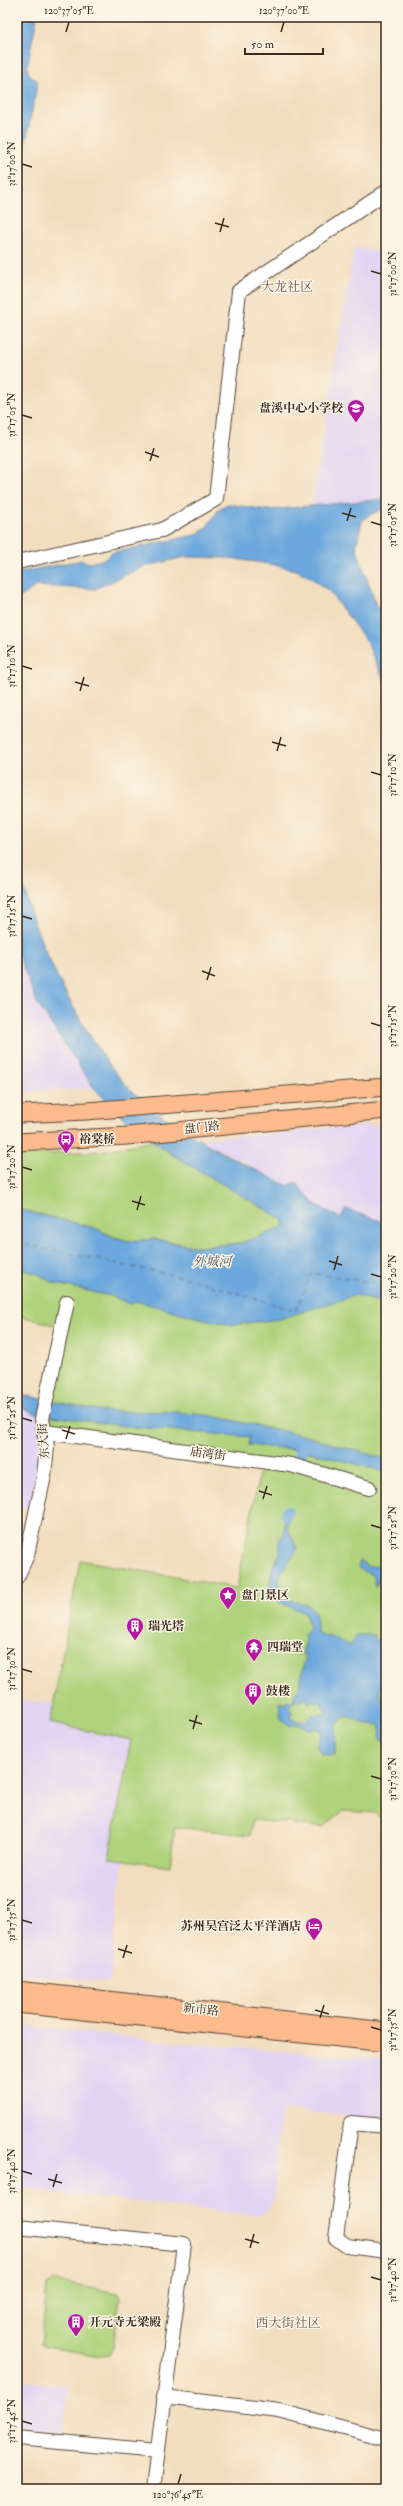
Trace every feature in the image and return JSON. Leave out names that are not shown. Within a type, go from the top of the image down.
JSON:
[{"type":"main road","points":[[17,1114],[86,1111],[386,1087]]},
{"type":"main road","name":"盘门路","points":[[17,1142],[127,1136],[386,1110]]},
{"type":"main road","name":"新市路","points":[[17,1990],[386,2031]]},
{"type":"main road","name":"新市路","points":[[17,2004],[386,2044]]},
{"type":"street","points":[[17,562],[162,530],[216,499],[239,291],[386,192]]},
{"type":"street","name":"东大街","points":[[17,1577],[27,1555],[44,1476],[47,1454],[44,1426],[46,1396],[67,1302]]},
{"type":"street","name":"庙湾街","points":[[44,1426],[291,1465],[369,1488]]},
{"type":"street","points":[[386,2126],[351,2123],[336,2238],[347,2246],[386,2251]]},
{"type":"street","points":[[17,2227],[184,2244],[152,2489]]},
{"type":"street","points":[[164,2397],[279,2411],[386,2439]]},
{"type":"street","points":[[17,2438],[157,2451]]},
{"type":"shaded area","name":"盘溪中心小学校","points":[[354,247],[386,253],[386,499],[312,506]]},
{"type":"shaded area","points":[[17,951],[37,1003],[94,1088],[17,1092]]},
{"type":"shaded area","points":[[386,1124],[386,1223],[346,1209],[340,1218],[313,1203],[297,1182],[288,1186],[199,1139]]},
{"type":"shaded area","points":[[17,1406],[37,1414],[42,1430],[31,1508],[17,1505]]},
{"type":"shaded area","points":[[17,1700],[53,1704],[50,1723],[131,1740],[109,1858],[123,1860],[110,1982],[17,1973]]},
{"type":"shaded area","points":[[17,2025],[170,2042],[386,2059],[386,2119],[282,2110],[273,2203],[260,2216],[17,2188]]},
{"type":"shaded area","points":[[17,2380],[68,2387],[62,2440],[17,2435]]},
{"type":"green space","points":[[153,1141],[173,1155],[283,1218],[284,1224],[282,1228],[241,1243],[197,1247],[155,1239],[129,1241],[114,1237],[95,1228],[17,1209],[17,1153],[35,1154],[101,1151]]},
{"type":"green space","name":"盘门景区","points":[[17,1268],[39,1274],[53,1283],[111,1296],[131,1304],[136,1301],[157,1305],[331,1302],[356,1295],[386,1302],[386,1825],[375,1813],[343,1811],[323,1827],[252,1820],[250,1835],[175,1827],[170,1866],[109,1858],[131,1740],[50,1723],[80,1560],[237,1588],[261,1464],[52,1427],[50,1405],[58,1326],[17,1315]]},
{"type":"green space","points":[[53,2281],[118,2293],[120,2299],[113,2348],[109,2355],[102,2356],[45,2347],[41,2344],[47,2285]]},
{"type":"water","points":[[17,17],[37,17],[27,68],[29,74],[38,81],[17,185]]},
{"type":"water","points":[[386,499],[386,508],[369,515],[362,521],[356,547],[376,605],[386,619],[386,684],[365,639],[329,591],[310,577],[296,570],[270,564],[228,558],[185,557],[143,567],[95,589],[36,586],[17,600],[17,573],[82,560],[89,563],[105,559],[111,553],[195,535],[205,529],[220,508],[228,504],[268,510]]},
{"type":"water","name":"外城河","points":[[17,852],[27,900],[44,948],[81,1020],[111,1067],[127,1086],[142,1100],[176,1125],[212,1147],[288,1186],[296,1182],[313,1203],[340,1218],[346,1209],[386,1223],[386,1302],[356,1295],[279,1319],[232,1325],[136,1301],[131,1304],[111,1296],[53,1283],[39,1274],[17,1268],[17,1209],[95,1228],[114,1237],[129,1241],[155,1239],[197,1247],[241,1243],[282,1228],[285,1221],[173,1155],[126,1121],[94,1088],[37,1003],[17,951]]},
{"type":"water","points":[[17,1394],[103,1411],[177,1412],[212,1416],[294,1433],[386,1459],[386,1472],[301,1450],[249,1445],[250,1437],[123,1426],[37,1414],[17,1406]]},
{"type":"water","points":[[284,1515],[288,1515],[288,1528],[297,1548],[283,1570],[279,1581],[279,1587],[282,1594],[289,1599],[312,1608],[317,1621],[317,1634],[331,1637],[350,1646],[358,1635],[374,1635],[374,1640],[386,1640],[386,1674],[383,1675],[379,1694],[386,1704],[386,1743],[380,1739],[381,1725],[360,1723],[360,1720],[345,1716],[336,1726],[335,1755],[321,1754],[318,1745],[322,1731],[313,1728],[312,1730],[300,1725],[289,1725],[281,1719],[279,1702],[286,1704],[287,1701],[293,1702],[296,1691],[298,1692],[306,1655],[302,1654],[306,1640],[304,1636],[309,1629],[306,1613],[279,1602],[269,1588],[273,1565],[280,1554],[279,1539],[284,1534]],"holes":[[[304,1697],[308,1698],[308,1703],[314,1701],[323,1704],[326,1714],[312,1715],[305,1722],[290,1719],[292,1712],[289,1707],[296,1700],[303,1701]]]},
{"type":"water","points":[[360,1561],[368,1567],[380,1566],[386,1571],[386,1576],[380,1578],[376,1587],[373,1575],[358,1568]]},
{"type":"waterway","points":[[300,1455],[301,1450]]},
{"type":"waterway","points":[[286,1515],[287,1511]]},
{"type":"ferry route","points":[[17,1243],[191,1279],[296,1311],[312,1273],[386,1284]]},
{"type":"place","name":"盘溪中心小学校","points":[[356,423]]},
{"type":"place","name":"裕棠桥","points":[[66,1154]]},
{"type":"place","name":"盘门景区","points":[[228,1610]]},
{"type":"place","name":"瑞光塔","points":[[135,1641]]},
{"type":"place","name":"四瑞堂","points":[[254,1662]]},
{"type":"place","name":"鼓楼","points":[[253,1706]]},
{"type":"place","name":"苏州吴宫泛太平洋酒店","points":[[314,1941]]},
{"type":"place","name":"开元寺无梁殿","points":[[76,2337]]},
{"type":"district","name":"大龙社区","points":[[287,287]]},
{"type":"district","name":"西大街社区","points":[[288,2323]]}]
